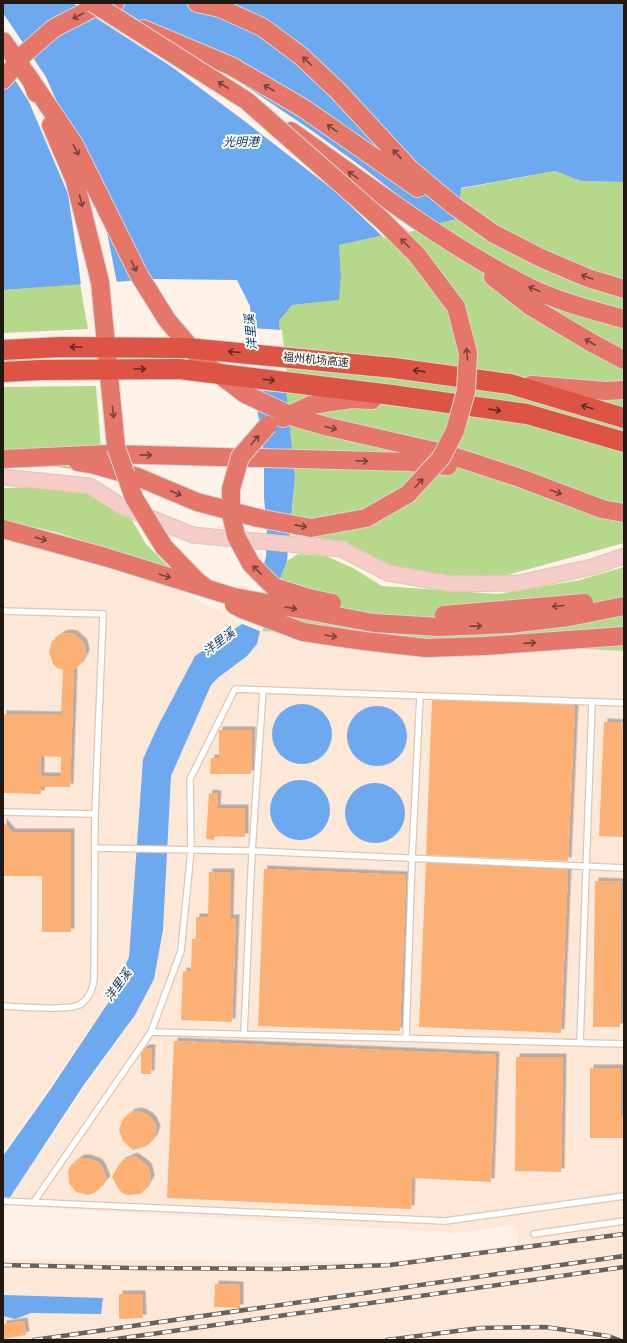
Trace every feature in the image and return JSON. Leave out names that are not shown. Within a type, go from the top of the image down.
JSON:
[{"type":"highway","points":[[94,3],[116,11],[231,66],[303,108],[434,198],[494,234],[541,258],[588,278],[624,289]]},
{"type":"highway","points":[[197,3],[220,8],[262,27],[301,56],[338,91],[411,170],[453,205],[494,234]]},
{"type":"highway","points":[[3,80],[22,56],[54,28],[93,8],[116,11],[398,206],[474,256],[530,288],[577,306],[624,319]]},
{"type":"highway","points":[[3,41],[74,144],[139,275],[167,320],[202,360],[245,394],[294,417],[329,428],[447,454],[520,478],[602,509],[624,513]]},
{"type":"highway","points":[[32,82],[76,181],[100,282],[116,447],[134,498],[164,547],[198,582],[242,609],[303,632],[364,641],[426,648],[568,641],[624,636]]},
{"type":"highway","points":[[23,458],[55,459],[91,464],[140,478],[197,502],[258,518],[311,528],[366,518],[408,494],[441,458],[455,431],[466,391],[468,353],[456,307],[417,255],[382,220],[247,101]]},
{"type":"highway","points":[[398,206],[530,306],[624,360]]},
{"type":"highway","name":"福州机场高速","points":[[3,350],[60,347],[187,348],[394,368],[510,384],[624,418]]},
{"type":"highway","points":[[3,372],[40,370],[179,369],[392,395],[527,414],[624,442]]},
{"type":"highway","points":[[510,384],[606,391],[624,390]]},
{"type":"highway","points":[[430,401],[351,399],[312,405],[268,425],[240,457],[231,489],[231,514],[236,536],[251,564],[274,587],[309,598],[368,611],[441,616],[588,603],[624,594]]},
{"type":"highway","points":[[3,459],[109,454],[410,462],[465,467],[520,478]]},
{"type":"highway","points":[[3,529],[104,557],[234,597],[374,623],[439,627],[509,624],[569,617],[624,606]]},
{"type":"highway","points":[[568,641],[624,631]]},
{"type":"main road","points":[[3,477],[90,486],[121,506],[193,535],[341,549],[388,573],[452,584],[518,583],[592,566],[624,556]]},
{"type":"lane","points":[[3,612],[103,614],[95,814],[94,980],[91,994],[80,1005],[64,1008],[3,1006]]},
{"type":"lane","points":[[33,1203],[152,1032],[181,951],[191,850],[190,779],[234,689],[624,703]]},
{"type":"lane","points":[[244,1035],[252,851],[263,690]]},
{"type":"lane","points":[[406,1038],[412,858],[420,696]]},
{"type":"lane","points":[[580,1043],[592,702]]},
{"type":"lane","points":[[3,812],[95,814]]},
{"type":"lane","points":[[95,848],[252,851],[624,868]]},
{"type":"lane","points":[[152,1032],[624,1044]]},
{"type":"lane","points":[[6,1201],[445,1221],[624,1196]]},
{"type":"lane","points":[[534,1234],[624,1221]]},
{"type":"shaded area","points":[[3,540],[26,545],[117,572],[178,588],[242,624],[195,656],[143,759],[129,957],[110,1000],[3,1154]]},
{"type":"shaded area","points":[[260,631],[624,651],[624,1228],[620,1229],[624,1229],[624,1340],[3,1340],[3,1259],[390,1262],[518,1244],[516,1225],[456,1233],[4,1205],[135,1015],[154,979],[163,930],[171,776],[211,685],[257,644]]},
{"type":"green space","points":[[555,171],[581,181],[624,182],[624,543],[507,575],[422,576],[382,565],[345,541],[290,535],[295,477],[279,321],[292,305],[338,300],[341,275],[339,245],[458,219],[460,189]]},
{"type":"green space","points":[[80,284],[88,329],[3,333],[3,290]]},
{"type":"green space","points":[[96,386],[101,448],[113,480],[94,473],[3,458],[3,387]]},
{"type":"green space","points":[[41,487],[92,493],[126,510],[146,544],[172,570],[56,532],[3,520],[3,488]]},
{"type":"green space","points":[[298,554],[326,556],[353,568],[382,586],[498,594],[580,580],[624,567],[624,651],[260,631],[287,561]]},
{"type":"water","name":"光明港","points":[[3,3],[624,3],[624,182],[581,181],[555,171],[461,188],[458,219],[339,245],[341,275],[339,300],[292,305],[279,321],[295,477],[287,561],[260,631],[257,644],[247,656],[219,677],[211,685],[171,776],[163,930],[154,979],[135,1015],[83,1086],[3,1208],[3,1156],[50,1090],[110,1000],[129,957],[143,759],[158,726],[195,656],[242,624],[248,618],[266,557],[267,524],[264,499],[264,456],[257,407],[250,306],[237,280],[155,279],[3,290]]},
{"type":"water","points":[[302,704],[319,709],[327,717],[332,734],[327,751],[319,759],[302,764],[285,759],[277,751],[272,734],[277,717],[285,709]]},
{"type":"water","points":[[377,706],[394,711],[402,719],[407,736],[402,753],[394,761],[377,766],[360,761],[352,753],[347,736],[352,719],[360,711]]},
{"type":"water","points":[[300,780],[317,785],[325,793],[330,810],[325,827],[317,835],[300,840],[283,835],[275,827],[270,810],[275,793],[283,785]]},
{"type":"water","points":[[375,783],[392,788],[400,796],[405,813],[400,830],[392,838],[375,843],[358,838],[350,830],[345,813],[350,796],[358,788]]},
{"type":"water","points":[[3,1295],[103,1298],[101,1314],[31,1313],[15,1319],[3,1316]]},
{"type":"pier","points":[[73,3],[111,3],[241,83],[311,130],[366,170],[418,211],[441,225],[409,232],[392,218],[403,233],[384,238],[336,192],[247,123],[172,67]]},
{"type":"pier","points":[[3,13],[46,77],[101,202],[117,283],[81,286],[68,194],[29,102],[3,61]]},
{"type":"pier","points":[[249,328],[282,330],[289,393],[254,390]]},
{"type":"pier","points":[[262,564],[278,578],[282,579],[262,632],[240,623],[246,617]]},
{"type":"building","points":[[62,634],[74,634],[83,642],[86,654],[80,665],[74,669],[70,787],[41,787],[41,794],[3,793],[3,714],[61,715],[63,670],[57,668],[53,664],[49,652],[52,641]],"holes":[[[41,756],[61,757],[61,776],[41,776]]]},
{"type":"building","points":[[432,700],[575,705],[568,861],[426,855]]},
{"type":"building","points":[[604,722],[624,723],[624,837],[599,836]]},
{"type":"building","points":[[219,730],[252,730],[251,774],[210,774],[211,758],[219,758]]},
{"type":"building","points":[[209,793],[218,794],[217,808],[245,808],[245,837],[215,836],[214,840],[206,839]]},
{"type":"building","points":[[3,822],[12,832],[71,832],[71,932],[42,932],[42,876],[3,876]]},
{"type":"building","points":[[426,863],[568,870],[561,1033],[419,1027]]},
{"type":"building","points":[[264,869],[406,875],[400,1031],[258,1026]]},
{"type":"building","points":[[209,872],[231,872],[230,918],[236,918],[232,1022],[181,1020],[183,971],[191,972],[192,939],[196,939],[196,917],[208,917]]},
{"type":"building","points":[[595,881],[621,882],[620,1027],[593,1027]]},
{"type":"building","points":[[174,1041],[496,1055],[491,1182],[412,1178],[411,1209],[167,1198]]},
{"type":"building","points":[[145,1048],[152,1048],[151,1074],[141,1074],[141,1053]]},
{"type":"building","points":[[516,1057],[563,1057],[561,1172],[515,1171]]},
{"type":"building","points":[[590,1068],[621,1068],[621,1115],[624,1115],[624,1138],[590,1138]]},
{"type":"building","points":[[138,1111],[149,1116],[153,1120],[157,1129],[154,1138],[150,1143],[145,1147],[133,1150],[123,1141],[119,1130],[123,1119],[132,1112]]},
{"type":"building","points":[[134,1156],[148,1167],[151,1179],[145,1190],[140,1194],[128,1195],[122,1193],[112,1177],[122,1161]]},
{"type":"building","points":[[81,1158],[87,1158],[98,1162],[107,1179],[99,1189],[88,1195],[76,1192],[69,1183],[68,1171],[71,1165]]},
{"type":"building","points":[[215,1284],[240,1285],[240,1308],[214,1307]]},
{"type":"building","points":[[119,1294],[142,1294],[143,1318],[119,1319]]},
{"type":"building","points":[[24,1321],[26,1335],[3,1339],[3,1324]]},
{"type":"railway","points":[[3,1265],[279,1269],[390,1265],[624,1234]]},
{"type":"railway","points":[[34,1340],[624,1256]]},
{"type":"railway","points":[[109,1340],[624,1267]]},
{"type":"railway","points":[[387,1340],[480,1328],[545,1327],[608,1336],[619,1340]]},
{"type":"water label","name":"洋里溪","points":[[251,332]]},
{"type":"water label","name":"洋里溪","points":[[219,642]]},
{"type":"water label","name":"洋里溪","points":[[118,985]]}]
